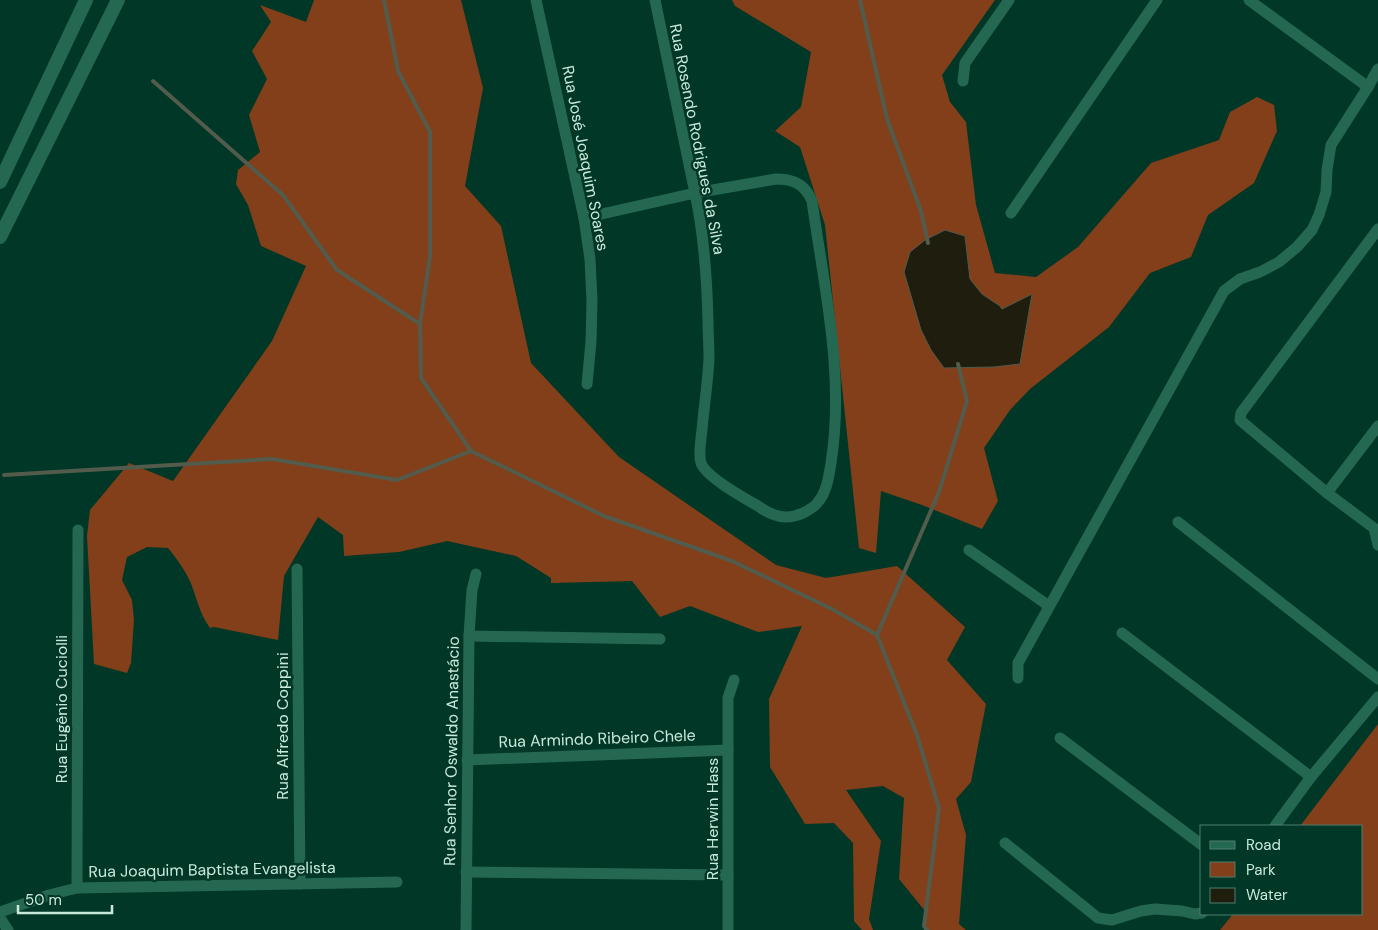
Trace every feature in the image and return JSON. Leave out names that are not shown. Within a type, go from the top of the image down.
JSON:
[{"type":"street","points":[[0,182],[86,0]]},
{"type":"street","points":[[0,237],[118,0]]},
{"type":"street","name":"Rua José Joaquim Soares","points":[[536,0],[584,218],[590,259],[592,301],[587,384]]},
{"type":"street","name":"Rua Rosendo Rodrigues da Silva","points":[[655,0],[702,228],[708,288],[709,358],[700,444],[701,464],[712,477],[769,514],[782,517],[795,516],[814,506],[822,497],[830,471],[835,425],[833,346],[812,200],[808,192],[800,185],[790,180],[776,179],[695,193]]},
{"type":"street","points":[[963,81],[965,63],[1009,0]]},
{"type":"street","points":[[1011,213],[1157,0]]},
{"type":"street","points":[[1249,0],[1368,87]]},
{"type":"street","points":[[1018,678],[1018,663],[1224,291],[1240,279],[1260,272],[1279,262],[1297,248],[1312,230],[1326,192],[1331,145],[1378,69]]},
{"type":"street","points":[[584,218],[695,193]]},
{"type":"street","points":[[1378,229],[1241,413],[1240,420],[1326,493],[1376,530],[1378,545]]},
{"type":"street","points":[[1326,493],[1378,426]]},
{"type":"street","points":[[1178,522],[1378,679]]},
{"type":"street","name":"Rua Eugênio Cuciolli","points":[[77,888],[78,530]]},
{"type":"street","points":[[969,550],[1049,606]]},
{"type":"street","name":"Rua Alfredo Coppini","points":[[297,568],[300,884]]},
{"type":"street","name":"Rua Senhor Oswaldo Anastácio","points":[[466,930],[468,636],[472,590],[476,574]]},
{"type":"street","points":[[1122,633],[1311,777]]},
{"type":"street","points":[[468,636],[660,639]]},
{"type":"street","points":[[1364,668],[1378,664]]},
{"type":"street","name":"Rua Herwin Hass","points":[[728,930],[728,698],[734,680]]},
{"type":"street","points":[[1276,825],[1311,777],[1378,697]]},
{"type":"street","points":[[1060,738],[1200,843]]},
{"type":"street","name":"Rua Armindo Ribeiro Chele","points":[[467,760],[728,750]]},
{"type":"street","points":[[1005,843],[1098,918],[1112,920],[1140,911],[1155,910],[1200,913]]},
{"type":"street","points":[[466,872],[728,876]]},
{"type":"street","name":"Rua Joaquim Baptista Evangelista","points":[[0,912],[49,895],[77,888],[397,882]]},
{"type":"street","points":[[0,918],[8,930]]},
{"type":"green space","points":[[314,0],[461,0],[483,88],[465,186],[501,226],[531,363],[619,457],[776,565],[826,578],[897,566],[965,627],[947,660],[986,704],[971,782],[956,799],[966,835],[959,924],[966,930],[925,930],[925,911],[899,879],[904,798],[883,786],[846,790],[881,841],[869,919],[873,930],[862,930],[854,921],[853,843],[834,823],[805,824],[770,767],[769,699],[802,626],[758,632],[690,606],[660,617],[632,581],[551,583],[551,578],[516,556],[447,541],[399,552],[344,556],[343,535],[318,517],[284,576],[278,640],[214,627],[210,628],[201,611],[190,581],[168,548],[147,547],[127,557],[122,580],[132,600],[134,620],[131,663],[127,673],[94,664],[87,536],[90,510],[129,463],[173,481],[272,341],[306,266],[261,246],[248,205],[236,184],[238,170],[260,152],[249,115],[267,79],[252,51],[271,22],[260,5],[306,22]]},
{"type":"green space","points":[[732,0],[995,0],[942,75],[950,102],[966,122],[976,205],[995,273],[1036,277],[1078,247],[1151,163],[1219,140],[1230,112],[1257,97],[1274,105],[1277,131],[1254,183],[1208,215],[1191,257],[1150,273],[1109,327],[1030,389],[1010,410],[984,448],[998,501],[982,529],[881,491],[876,553],[859,548],[825,225],[800,147],[775,131],[801,107],[811,52],[735,6]]},
{"type":"green space","points":[[1378,724],[1378,930],[1220,930],[1232,915],[1363,915],[1363,825],[1301,825]]},
{"type":"water","points":[[945,230],[965,236],[970,279],[982,294],[1002,309],[1032,294],[1020,364],[994,367],[944,368],[931,350],[921,330],[904,272],[910,252],[925,240]]},
{"type":"waterway","points":[[384,0],[398,71],[430,132],[430,256],[420,324],[421,378],[471,451],[604,516],[732,561],[832,609],[877,635]]},
{"type":"waterway","points":[[860,0],[887,119],[921,211],[928,243]]},
{"type":"waterway","points":[[153,81],[283,195],[337,270],[420,324]]},
{"type":"waterway","points":[[927,930],[924,926],[939,808],[917,735],[877,635],[939,492],[967,401],[958,364]]},
{"type":"waterway","points":[[4,475],[272,459],[397,480],[471,451]]}]
